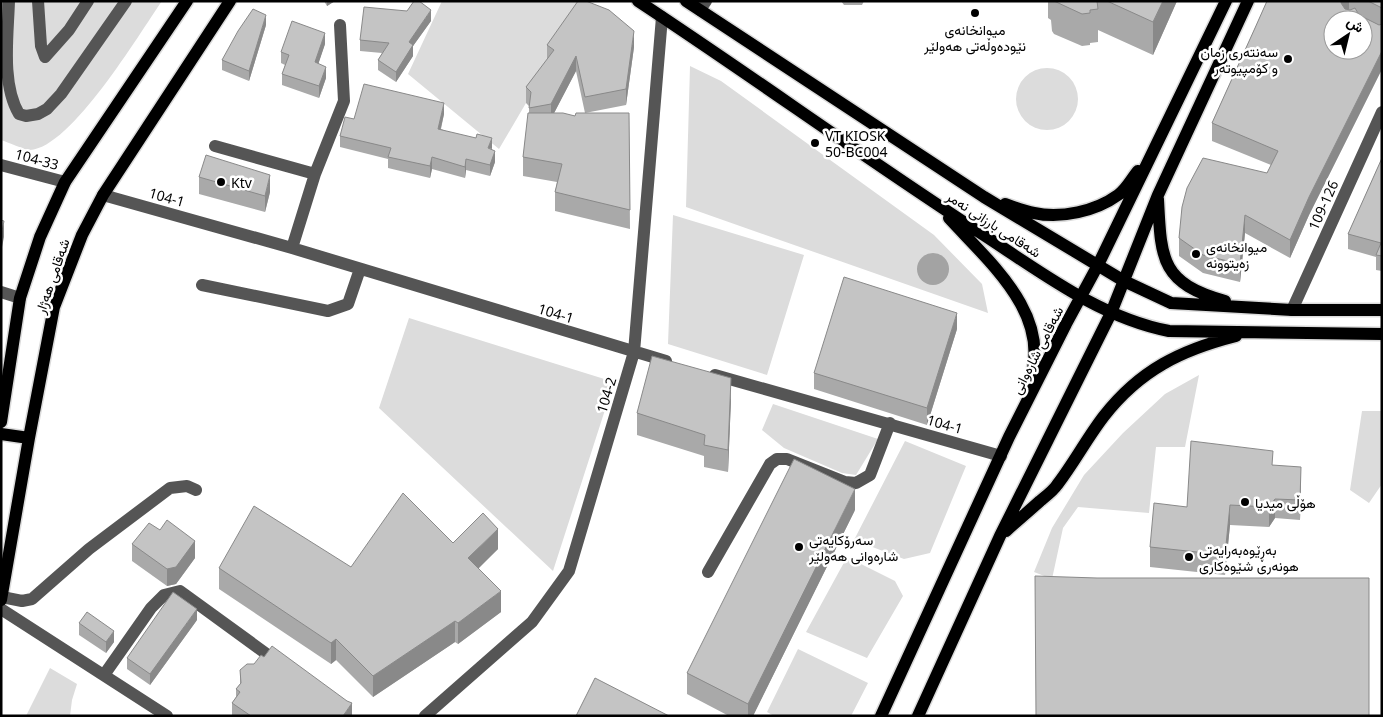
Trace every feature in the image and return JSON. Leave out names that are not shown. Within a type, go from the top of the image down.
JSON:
[{"type":"main road","name":"شەقامی هەژار","points":[[2,418],[20,298],[40,238],[65,182],[187,1]]},
{"type":"main road","name":"شەقامی هەژار","points":[[2,598],[29,438],[54,307],[82,235],[103,195],[230,1]]},
{"type":"main road","name":"شەقامی بارزانی نەمر","points":[[638,1],[938,205],[1081,298],[1111,313],[1147,327],[1169,331],[1382,334]]},
{"type":"main road","name":"شەقامی بارزانی نەمر","points":[[686,1],[703,6],[984,197],[1124,281],[1171,303],[1292,310],[1382,310]]},
{"type":"main road","name":"شەقامی شارەوانی","points":[[881,716],[1009,437],[1098,265],[1226,1]]},
{"type":"main road","points":[[918,716],[1000,536],[1111,313],[1158,196],[1248,1]]},
{"type":"main road","points":[[984,197],[1035,213],[1059,214],[1101,206],[1119,195],[1153,152]]},
{"type":"main road","points":[[1158,196],[1164,255],[1174,276],[1190,289],[1209,297],[1249,308]]},
{"type":"main road","points":[[938,205],[1010,285],[1024,308],[1030,325],[1035,369],[1009,437]]},
{"type":"main road","points":[[1000,536],[1056,487],[1105,415],[1125,393],[1148,374],[1169,359],[1186,351],[1211,342],[1254,332]]},
{"type":"main road","points":[[1,434],[29,438]]},
{"type":"street","points":[[9,1],[10,90],[13,103],[19,114],[26,116],[38,114],[47,109],[61,94],[126,1]]},
{"type":"street","points":[[38,1],[41,46],[45,57],[69,30],[88,1]]},
{"type":"street","name":"104-2","points":[[425,716],[532,622],[569,571],[634,352],[662,17]]},
{"type":"street","points":[[292,248],[315,174],[344,101],[340,24]]},
{"type":"street","name":"109-126","points":[[1292,310],[1382,112]]},
{"type":"street","points":[[215,146],[315,174]]},
{"type":"street","name":"104-33","points":[[1,165],[65,182]]},
{"type":"street","name":"104-1","points":[[103,195],[292,248],[681,365]]},
{"type":"street","points":[[202,285],[328,311],[348,304],[360,269]]},
{"type":"street","points":[[1,292],[20,298]]},
{"type":"street","name":"104-1","points":[[700,371],[890,423],[1001,456]]},
{"type":"street","points":[[708,572],[770,464],[777,459],[787,459],[845,482],[856,483],[870,475],[890,423]]},
{"type":"street","points":[[2,598],[22,601],[32,599],[89,549],[170,488],[186,486],[196,490]]},
{"type":"street","points":[[104,675],[151,608],[164,595],[180,591],[290,670]]},
{"type":"street","points":[[1,608],[166,716]]},
{"type":"shaded area","points":[[1,1],[162,1],[121,62],[84,111],[65,131],[46,144],[30,150],[1,140]]},
{"type":"shaded area","points":[[442,1],[588,1],[591,4],[554,66],[526,103],[499,149],[408,74]]},
{"type":"shaded area","points":[[690,66],[721,81],[934,235],[982,284],[988,313],[686,207]]},
{"type":"shaded area","points":[[1041,68],[1053,68],[1069,77],[1076,87],[1078,99],[1076,111],[1069,121],[1053,130],[1041,130],[1030,125],[1021,116],[1016,105],[1016,93],[1021,82],[1030,73]]},
{"type":"shaded area","points":[[673,215],[804,255],[767,375],[668,344]]},
{"type":"shaded area","points":[[933,253],[945,257],[949,269],[945,281],[933,285],[921,281],[917,269],[921,257]]},
{"type":"shaded area","points":[[409,318],[614,382],[553,571],[379,408]]},
{"type":"shaded area","points":[[1199,375],[1185,447],[1156,447],[1149,513],[1078,507],[1063,528],[1052,579],[1034,572],[1052,528],[1084,475],[1123,433],[1165,394]]},
{"type":"shaded area","points":[[773,404],[878,439],[856,475],[842,473],[784,448],[762,430]]},
{"type":"shaded area","points":[[1362,411],[1382,411],[1382,484],[1369,503],[1350,490]]},
{"type":"shaded area","points":[[905,441],[966,466],[930,553],[904,559],[854,540]]},
{"type":"shaded area","points":[[847,557],[895,581],[903,596],[867,658],[806,632]]},
{"type":"shaded area","points":[[798,649],[868,683],[851,716],[774,716],[767,712]]},
{"type":"shaded area","points":[[50,668],[77,684],[70,716],[26,716]]},
{"type":"building","points":[[414,1],[419,1],[431,10],[409,42],[413,45],[396,72],[378,60],[389,43],[360,40],[364,7],[407,11]]},
{"type":"building","points":[[578,1],[586,1],[609,10],[634,31],[626,89],[585,97],[576,56],[551,104],[529,108],[531,92],[526,87],[554,50],[547,45]]},
{"type":"building","points":[[1054,1],[1097,1],[1098,9],[1082,14]]},
{"type":"building","points":[[1107,1],[1163,1],[1153,22]]},
{"type":"building","points":[[1267,1],[1341,1],[1345,9],[1350,10],[1323,10],[1323,60],[1373,60],[1373,22],[1379,25],[1382,24],[1382,51],[1309,197],[1290,240],[1245,215],[1240,264],[1203,255],[1179,238],[1182,207],[1187,188],[1203,158],[1267,173],[1278,151],[1212,123]]},
{"type":"building","points":[[1368,1],[1382,1],[1382,8]]},
{"type":"building","points":[[253,9],[266,15],[249,71],[222,60]]},
{"type":"building","points":[[292,21],[325,33],[315,62],[326,67],[319,86],[282,74],[289,55],[281,52]]},
{"type":"building","points":[[364,84],[444,103],[438,129],[476,138],[477,134],[492,138],[488,148],[495,151],[490,165],[466,159],[465,167],[432,157],[430,166],[388,157],[391,148],[340,136],[345,117],[354,119]]},
{"type":"building","points":[[528,113],[563,113],[575,116],[576,113],[629,113],[630,210],[555,192],[562,164],[523,157]]},
{"type":"building","points":[[206,155],[270,175],[265,196],[199,177]]},
{"type":"building","points":[[1382,158],[1382,256],[1376,255],[1381,243],[1348,234]]},
{"type":"building","points":[[1,220],[4,221],[1,236]]},
{"type":"building","points":[[844,277],[957,313],[927,408],[814,373]]},
{"type":"building","points":[[652,356],[731,378],[728,450],[704,445],[705,435],[637,413]]},
{"type":"building","points":[[1191,441],[1273,451],[1272,465],[1301,467],[1300,500],[1275,499],[1269,507],[1230,505],[1225,555],[1150,547],[1154,503],[1187,507]]},
{"type":"building","points":[[794,459],[855,489],[748,704],[687,673]]},
{"type":"building","points":[[403,493],[453,543],[483,513],[498,529],[468,558],[501,591],[458,623],[455,621],[373,676],[336,639],[331,643],[219,568],[254,506],[351,567]]},
{"type":"building","points":[[167,520],[195,541],[176,567],[167,569],[132,544],[149,523],[160,530]]},
{"type":"building","points":[[1035,576],[1097,578],[1369,578],[1369,716],[1036,716]]},
{"type":"building","points":[[173,592],[197,609],[150,674],[127,658]]},
{"type":"building","points":[[87,612],[114,631],[106,642],[79,623]]},
{"type":"building","points":[[272,646],[352,703],[343,716],[251,716],[232,703],[240,692],[236,689],[241,683],[240,670],[247,664],[254,664],[261,655],[264,657]]},
{"type":"building","points":[[595,678],[669,716],[576,716]]},
{"type":"place","name":"میوانخانەی نێودەوڵەتی هەولێر","points":[[975,13]]},
{"type":"place","name":"سەنتەری زمان و کۆمپیوتەر","points":[[1288,59]]},
{"type":"place","name":"VT KIOSK 50-BC004","points":[[815,143]]},
{"type":"place","name":"Ktv","points":[[221,182]]},
{"type":"place","name":"میوانخانەی زەیتوونە","points":[[1196,254]]},
{"type":"place","name":"هۆڵی میدیا","points":[[1245,502]]},
{"type":"place","name":"سەرۆکایەتی شارەوانی هەولێر","points":[[799,547]]},
{"type":"place","name":"بەڕێوەبەرایەتی هونەری شێوەکاری","points":[[1189,557]]}]
